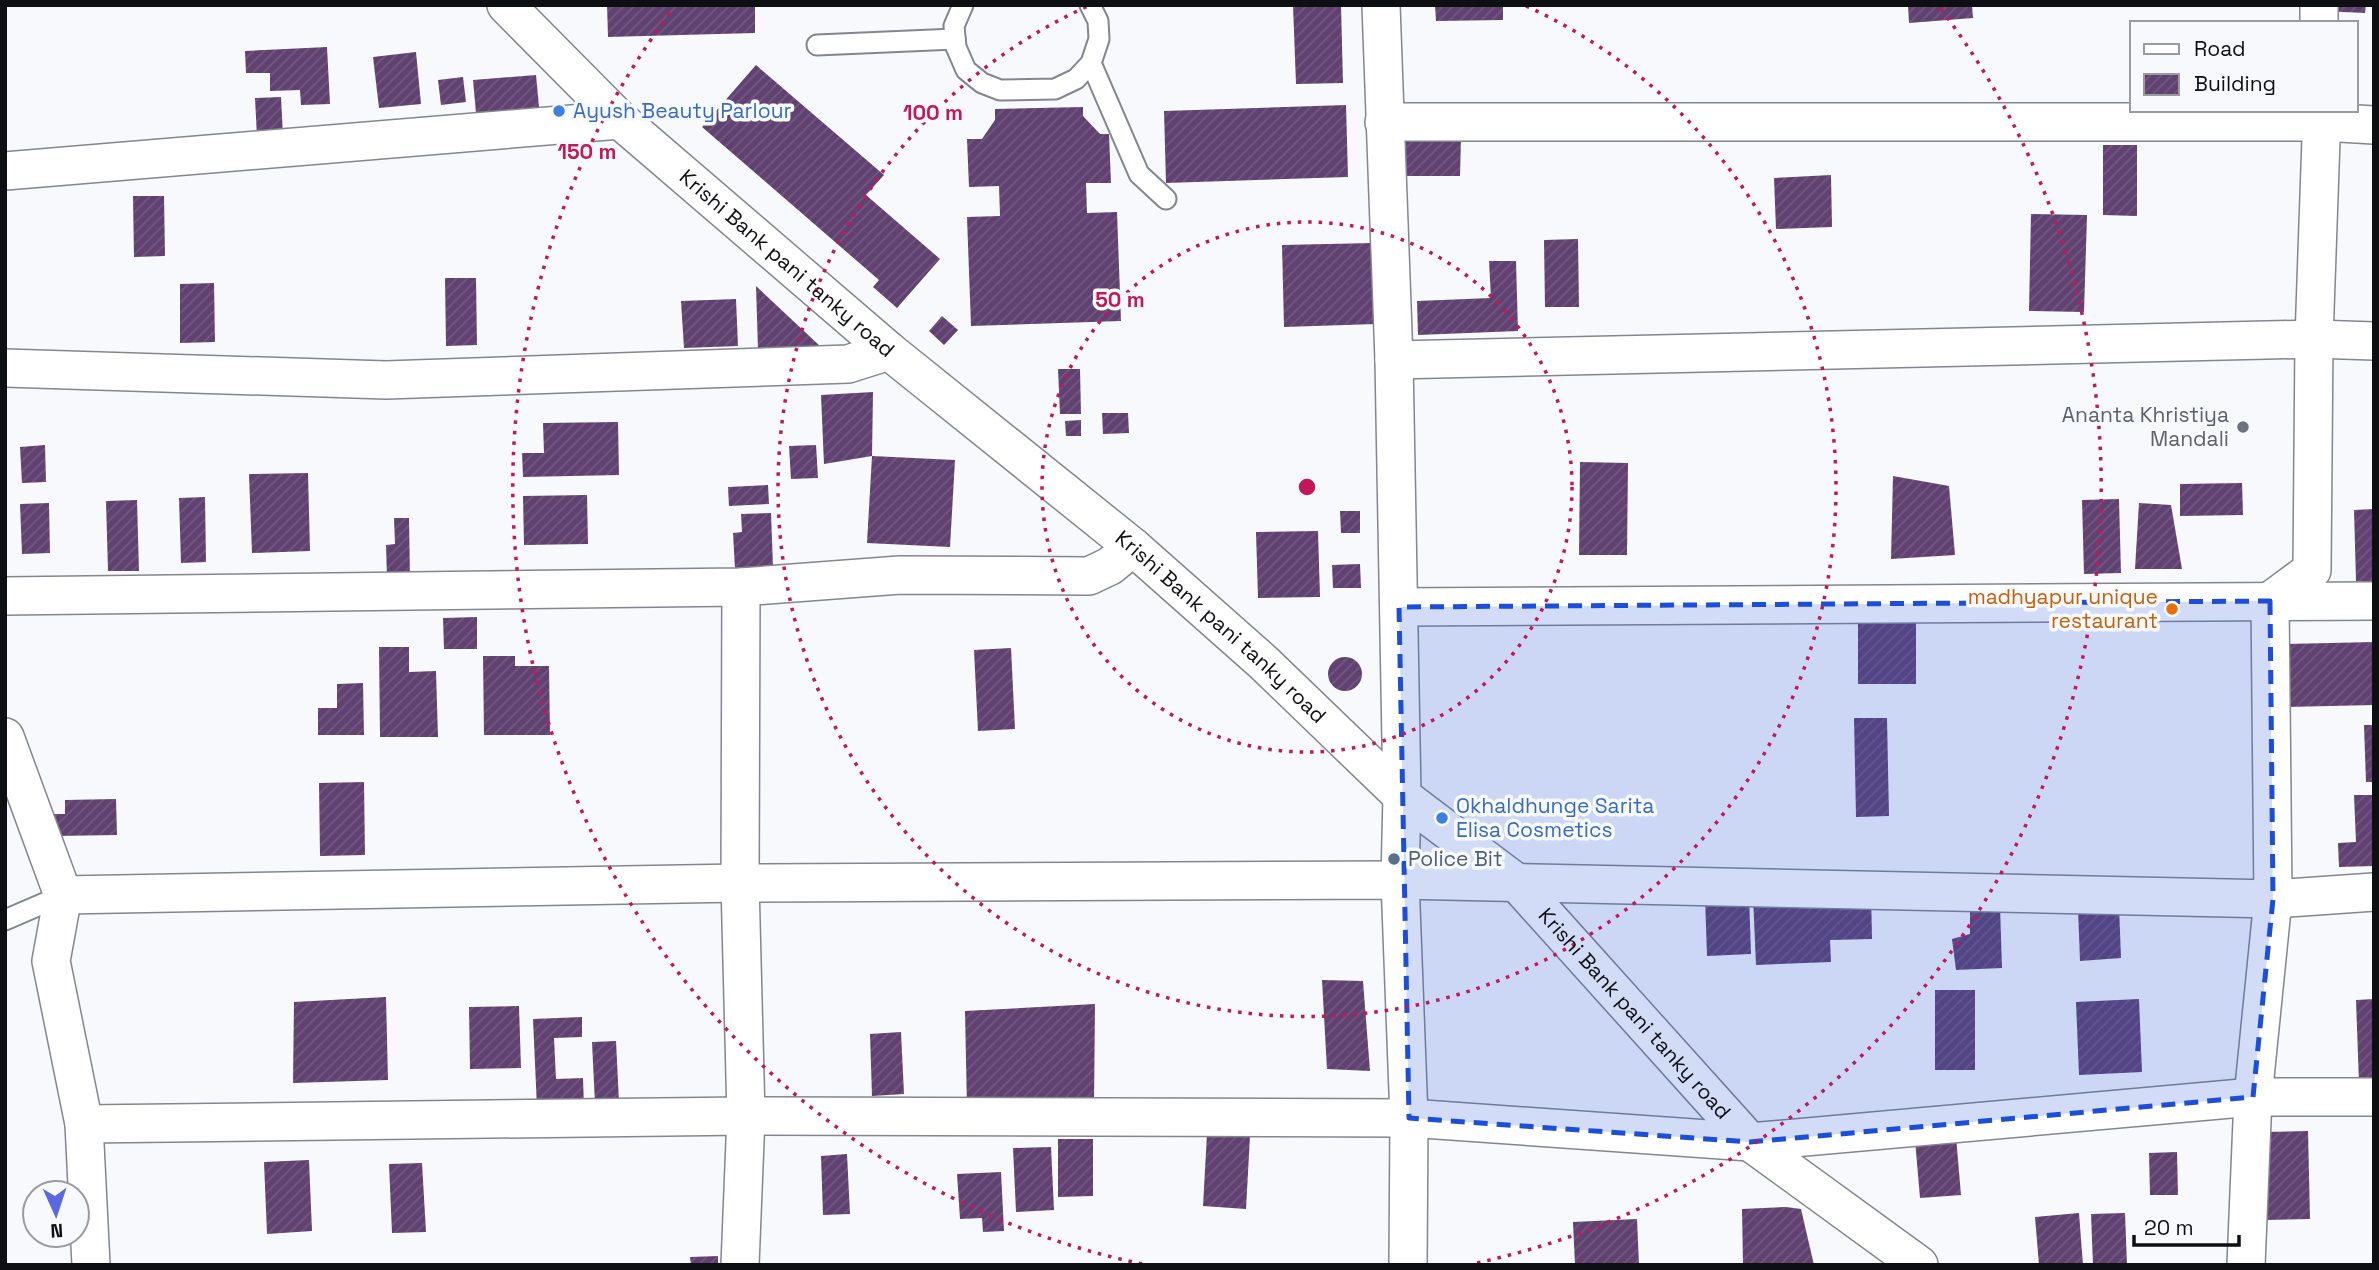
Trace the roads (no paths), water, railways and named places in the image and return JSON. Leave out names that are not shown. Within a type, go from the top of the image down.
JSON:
[{"type":"street","name":"Krishi Bank pani tanky road","points":[[506,5],[620,120],[889,351],[1133,547],[1264,663],[1402,796],[1517,883],[1751,1142],[1919,1265]]},
{"type":"street","points":[[1381,5],[1394,360],[1402,796],[1400,880],[1409,1118],[1408,1265]]},
{"type":"street","points":[[1384,122],[2323,116],[2374,125]]},
{"type":"street","points":[[2270,601],[2312,570],[2314,339],[2323,116]]},
{"type":"street","points":[[5,171],[620,120]]},
{"type":"street","points":[[1394,360],[2314,339],[2374,341]]},
{"type":"street","points":[[5,368],[386,380],[848,364],[889,351]]},
{"type":"street","points":[[5,596],[741,587],[900,575],[1089,576],[1110,566],[1133,547]]},
{"type":"street","points":[[740,1265],[746,1116],[740,883],[741,587]]},
{"type":"street","points":[[2246,1265],[2253,1097],[2273,899],[2270,601]]},
{"type":"street","points":[[1399,607],[2374,601]]},
{"type":"street","points":[[5,737],[63,895],[51,961],[84,1124],[91,1265]]},
{"type":"street","points":[[63,895],[740,883],[1400,880],[2273,899],[2374,892]]},
{"type":"street","points":[[84,1124],[746,1116],[1409,1118],[1751,1142],[2253,1097],[2374,1097]]},
{"type":"lane","points":[[963,5],[954,26],[956,47],[967,70],[982,83],[1000,90],[1055,89],[1076,79],[1091,63],[1099,39],[1098,21],[1090,5]]},
{"type":"lane","points":[[817,45],[955,39]]},
{"type":"lane","points":[[1091,63],[1139,174],[1166,199]]},
{"type":"lane","points":[[5,920],[63,895]]},
{"type":"place","name":"Ayush Beauty Parlour","points":[[559,111]]},
{"type":"place","name":"Ananta Khristiya Mandali","points":[[2243,427]]},
{"type":"place","name":"madhyapur unique restaurant","points":[[2172,609]]},
{"type":"place","name":"Okhaldhunge Sarita Elisa Cosmetics","points":[[1442,818]]},
{"type":"place","name":"Police Bit","points":[[1394,859]]}]
